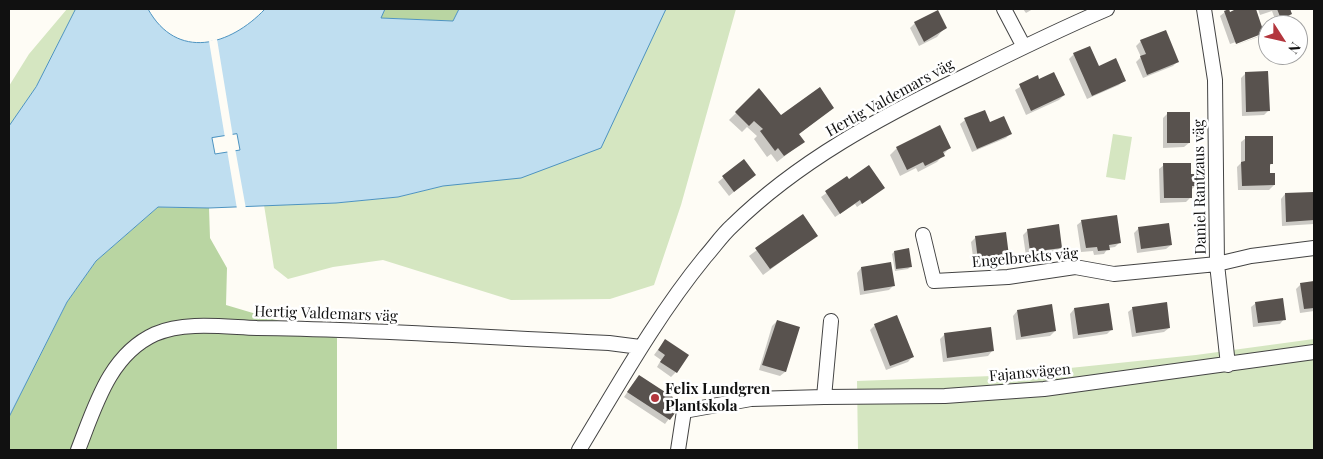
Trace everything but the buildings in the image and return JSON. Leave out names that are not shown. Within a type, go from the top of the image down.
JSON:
[{"type":"street","points":[[1004,9],[1024,47]]},
{"type":"street","name":"Hertig Valdemars väg","points":[[579,450],[640,348],[677,291],[731,226],[756,204],[811,162],[855,132],[1024,47],[1107,9]]},
{"type":"street","name":"Daniel Rantzaus väg","points":[[1204,9],[1215,80],[1217,264],[1228,365]]},
{"type":"street","name":"Engelbrekts väg","points":[[922,235],[934,281],[1008,277],[1075,267],[1114,274],[1217,264],[1251,256],[1314,248]]},
{"type":"street","points":[[824,397],[831,321]]},
{"type":"street","name":"Hertig Valdemars väg","points":[[78,450],[96,402],[114,368],[132,349],[156,334],[183,327],[313,329],[609,343],[640,348]]},
{"type":"street","name":"Fajansvägen","points":[[678,450],[684,411],[751,399],[945,396],[1044,389],[1314,352]]},
{"type":"green space","points":[[67,9],[76,9],[36,87],[9,126],[9,86],[29,54]]},
{"type":"green space","points":[[385,9],[459,9],[453,21],[380,18]]},
{"type":"green space","points":[[666,9],[736,9],[681,205],[654,285],[610,299],[511,300],[383,260],[333,267],[288,279],[274,268],[264,205],[336,203],[398,197],[443,186],[647,45]]},
{"type":"green space","points":[[1113,134],[1132,137],[1125,180],[1106,177]]},
{"type":"green space","points":[[158,207],[209,208],[210,238],[227,268],[226,305],[337,338],[337,450],[9,450],[9,417],[67,302],[96,261]]},
{"type":"green space","points":[[1314,339],[1314,450],[858,450],[857,381],[992,376],[1196,355]]},
{"type":"water","points":[[76,9],[148,9],[160,25],[174,36],[189,42],[204,42],[220,39],[236,32],[265,9],[385,9],[381,18],[453,21],[459,9],[666,9],[601,148],[521,178],[443,186],[398,197],[336,203],[209,208],[158,207],[96,261],[67,302],[9,417],[9,126],[36,87]],"holes":[[[237,134],[240,150],[215,154],[212,138]]]},
{"type":"pier","points":[[217,39],[233,137],[225,138],[209,41]]},
{"type":"pier","points":[[235,148],[246,209],[237,209],[227,150]]},
{"type":"place","name":"Felix Lundgren Plantskola","points":[[655,398]]}]
